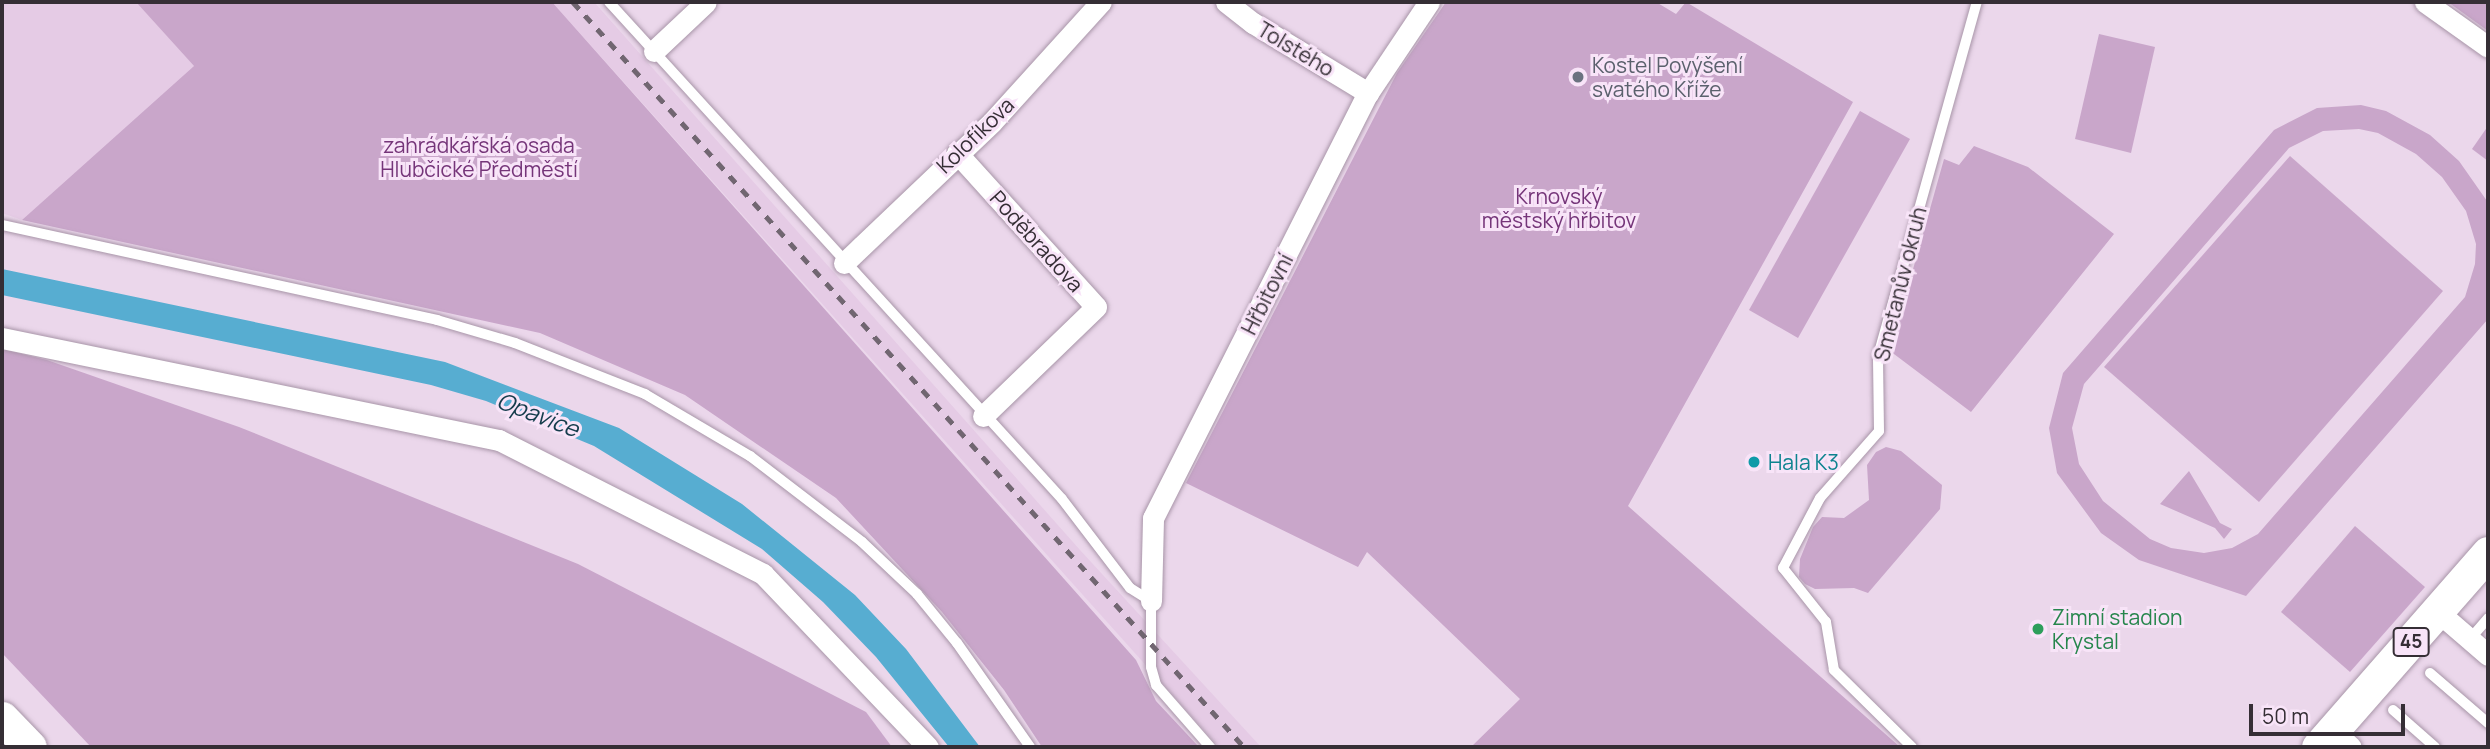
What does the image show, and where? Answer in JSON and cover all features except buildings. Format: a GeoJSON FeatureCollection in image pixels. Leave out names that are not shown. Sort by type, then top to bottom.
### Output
{"type":"FeatureCollection","features":[{"type":"Feature","properties":{"kind":"main road","name":"45"},"geometry":{"type":"LineString","coordinates":[[2334,742],[2438,611],[2488,553]]}},
{"type":"Feature","properties":{"kind":"main road"},"geometry":{"type":"LineString","coordinates":[[2,718],[30,747]]}},
{"type":"Feature","properties":{"kind":"street"},"geometry":{"type":"LineString","coordinates":[[654,51],[706,2]]}},
{"type":"Feature","properties":{"kind":"street","name":"Kolofíkova"},"geometry":{"type":"LineString","coordinates":[[844,263],[992,122],[1101,2]]}},
{"type":"Feature","properties":{"kind":"street","name":"Tolstého"},"geometry":{"type":"LineString","coordinates":[[1226,2],[1253,23],[1368,93]]}},
{"type":"Feature","properties":{"kind":"street","name":"Hřbitovní"},"geometry":{"type":"LineString","coordinates":[[1152,601],[1153,517],[1368,93],[1429,2]]}},
{"type":"Feature","properties":{"kind":"street"},"geometry":{"type":"LineString","coordinates":[[2425,2],[2488,47]]}},
{"type":"Feature","properties":{"kind":"street","name":"Poděbradova"},"geometry":{"type":"LineString","coordinates":[[957,153],[1096,307],[983,416]]}},
{"type":"Feature","properties":{"kind":"street"},"geometry":{"type":"LineString","coordinates":[[2,338],[499,440],[763,574],[928,747]]}},
{"type":"Feature","properties":{"kind":"street"},"geometry":{"type":"LineString","coordinates":[[2438,611],[2488,655]]}},
{"type":"Feature","properties":{"kind":"lane"},"geometry":{"type":"LineString","coordinates":[[609,2],[983,416],[1062,499],[1130,588],[1152,601],[1151,667],[1156,685],[1210,747]]}},
{"type":"Feature","properties":{"kind":"lane","name":"Smetanův okruh"},"geometry":{"type":"LineString","coordinates":[[1912,747],[1835,670],[1826,622],[1783,568],[1821,498],[1879,431],[1878,356],[1976,2]]}},
{"type":"Feature","properties":{"kind":"lane"},"geometry":{"type":"LineString","coordinates":[[2,225],[437,320],[515,343],[645,394],[750,456],[862,542],[917,594],[957,643],[1030,747]]}},
{"type":"Feature","properties":{"kind":"lane"},"geometry":{"type":"LineString","coordinates":[[2470,639],[2488,618]]}},
{"type":"Feature","properties":{"kind":"lane"},"geometry":{"type":"LineString","coordinates":[[2430,673],[2488,723]]}},
{"type":"Feature","properties":{"kind":"lane"},"geometry":{"type":"LineString","coordinates":[[2393,710],[2435,747]]}},
{"type":"Feature","properties":{"kind":"shaded area"},"geometry":{"type":"Polygon","coordinates":[[[2,2],[136,2],[194,66],[22,220],[2,213],[2,2]]]}},
{"type":"Feature","properties":{"kind":"shaded area"},"geometry":{"type":"Polygon","coordinates":[[[552,2],[594,2],[1080,550],[1261,747],[1219,747],[552,2]]]}},
{"type":"Feature","properties":{"kind":"green space","name":"zahrádkářská osada Hlubčické Předměstí"},"geometry":{"type":"Polygon","coordinates":[[[136,2],[552,2],[1136,660],[1156,701],[1199,747],[1042,747],[1004,690],[942,612],[836,498],[685,395],[540,333],[22,220],[194,66],[136,2]]]}},
{"type":"Feature","properties":{"kind":"green space","name":"Krnovský městský hřbitov"},"geometry":{"type":"Polygon","coordinates":[[[1446,2],[1656,2],[1676,14],[1686,2],[1853,102],[1628,506],[1900,747],[1471,747],[1520,699],[1367,552],[1358,567],[1186,483],[1397,73],[1446,2]]]}},
{"type":"Feature","properties":{"kind":"green space"},"geometry":{"type":"Polygon","coordinates":[[[2448,2],[2488,2],[2488,31],[2448,2]]]}},
{"type":"Feature","properties":{"kind":"green space"},"geometry":{"type":"Polygon","coordinates":[[[2099,34],[2155,47],[2131,153],[2075,139],[2099,34]]]}},
{"type":"Feature","properties":{"kind":"green space"},"geometry":{"type":"Polygon","coordinates":[[[2361,105],[2386,111],[2430,135],[2459,161],[2487,201],[2488,319],[2246,596],[2139,560],[2101,533],[2057,473],[2049,428],[2063,373],[2274,130],[2317,108],[2361,105]],[[2359,129],[2323,131],[2289,148],[2084,384],[2072,428],[2079,464],[2103,501],[2150,539],[2171,548],[2204,553],[2232,548],[2258,534],[2465,297],[2475,264],[2476,244],[2466,211],[2442,177],[2416,154],[2378,133],[2359,129]]]}},
{"type":"Feature","properties":{"kind":"green space"},"geometry":{"type":"Polygon","coordinates":[[[1860,111],[1910,139],[1798,338],[1749,310],[1860,111]]]}},
{"type":"Feature","properties":{"kind":"green space"},"geometry":{"type":"Polygon","coordinates":[[[2488,126],[2488,161],[2472,149],[2488,126]]]}},
{"type":"Feature","properties":{"kind":"green space"},"geometry":{"type":"Polygon","coordinates":[[[1974,146],[2028,167],[2114,234],[1971,412],[1890,351],[1944,159],[1959,165],[1974,146]]]}},
{"type":"Feature","properties":{"kind":"green space"},"geometry":{"type":"Polygon","coordinates":[[[2290,156],[2443,291],[2259,502],[2104,367],[2290,156]]]}},
{"type":"Feature","properties":{"kind":"green space"},"geometry":{"type":"Polygon","coordinates":[[[2,349],[47,360],[239,427],[578,564],[866,712],[892,747],[91,747],[2,653],[2,349]]]}},
{"type":"Feature","properties":{"kind":"green space"},"geometry":{"type":"Polygon","coordinates":[[[1886,447],[1901,451],[1942,485],[1940,509],[1868,593],[1854,588],[1815,589],[1805,584],[1799,577],[1800,559],[1813,527],[1822,517],[1844,518],[1869,500],[1867,465],[1876,452],[1886,447]]]}},
{"type":"Feature","properties":{"kind":"green space"},"geometry":{"type":"Polygon","coordinates":[[[2189,471],[2220,523],[2232,529],[2224,539],[2215,528],[2160,504],[2189,471]]]}},
{"type":"Feature","properties":{"kind":"green space"},"geometry":{"type":"Polygon","coordinates":[[[2355,526],[2425,587],[2350,672],[2281,612],[2355,526]]]}},
{"type":"Feature","properties":{"kind":"water","name":"Opavice"},"geometry":{"type":"Polygon","coordinates":[[[2,269],[445,362],[619,428],[742,504],[855,595],[906,649],[980,747],[949,747],[876,657],[823,602],[762,549],[594,446],[486,401],[431,385],[2,295],[2,269]]]}},
{"type":"Feature","properties":{"kind":"railway"},"geometry":{"type":"LineString","coordinates":[[573,2],[1244,747]]}},
{"type":"Feature","properties":{"kind":"place","name":"Kostel Povýšení svatého Kříže"},"geometry":{"type":"Point","coordinates":[1578,77]}},
{"type":"Feature","properties":{"kind":"place","name":"Hala K3"},"geometry":{"type":"Point","coordinates":[1754,462]}},
{"type":"Feature","properties":{"kind":"place","name":"Zimní stadion Krystal"},"geometry":{"type":"Point","coordinates":[2038,629]}}]}
